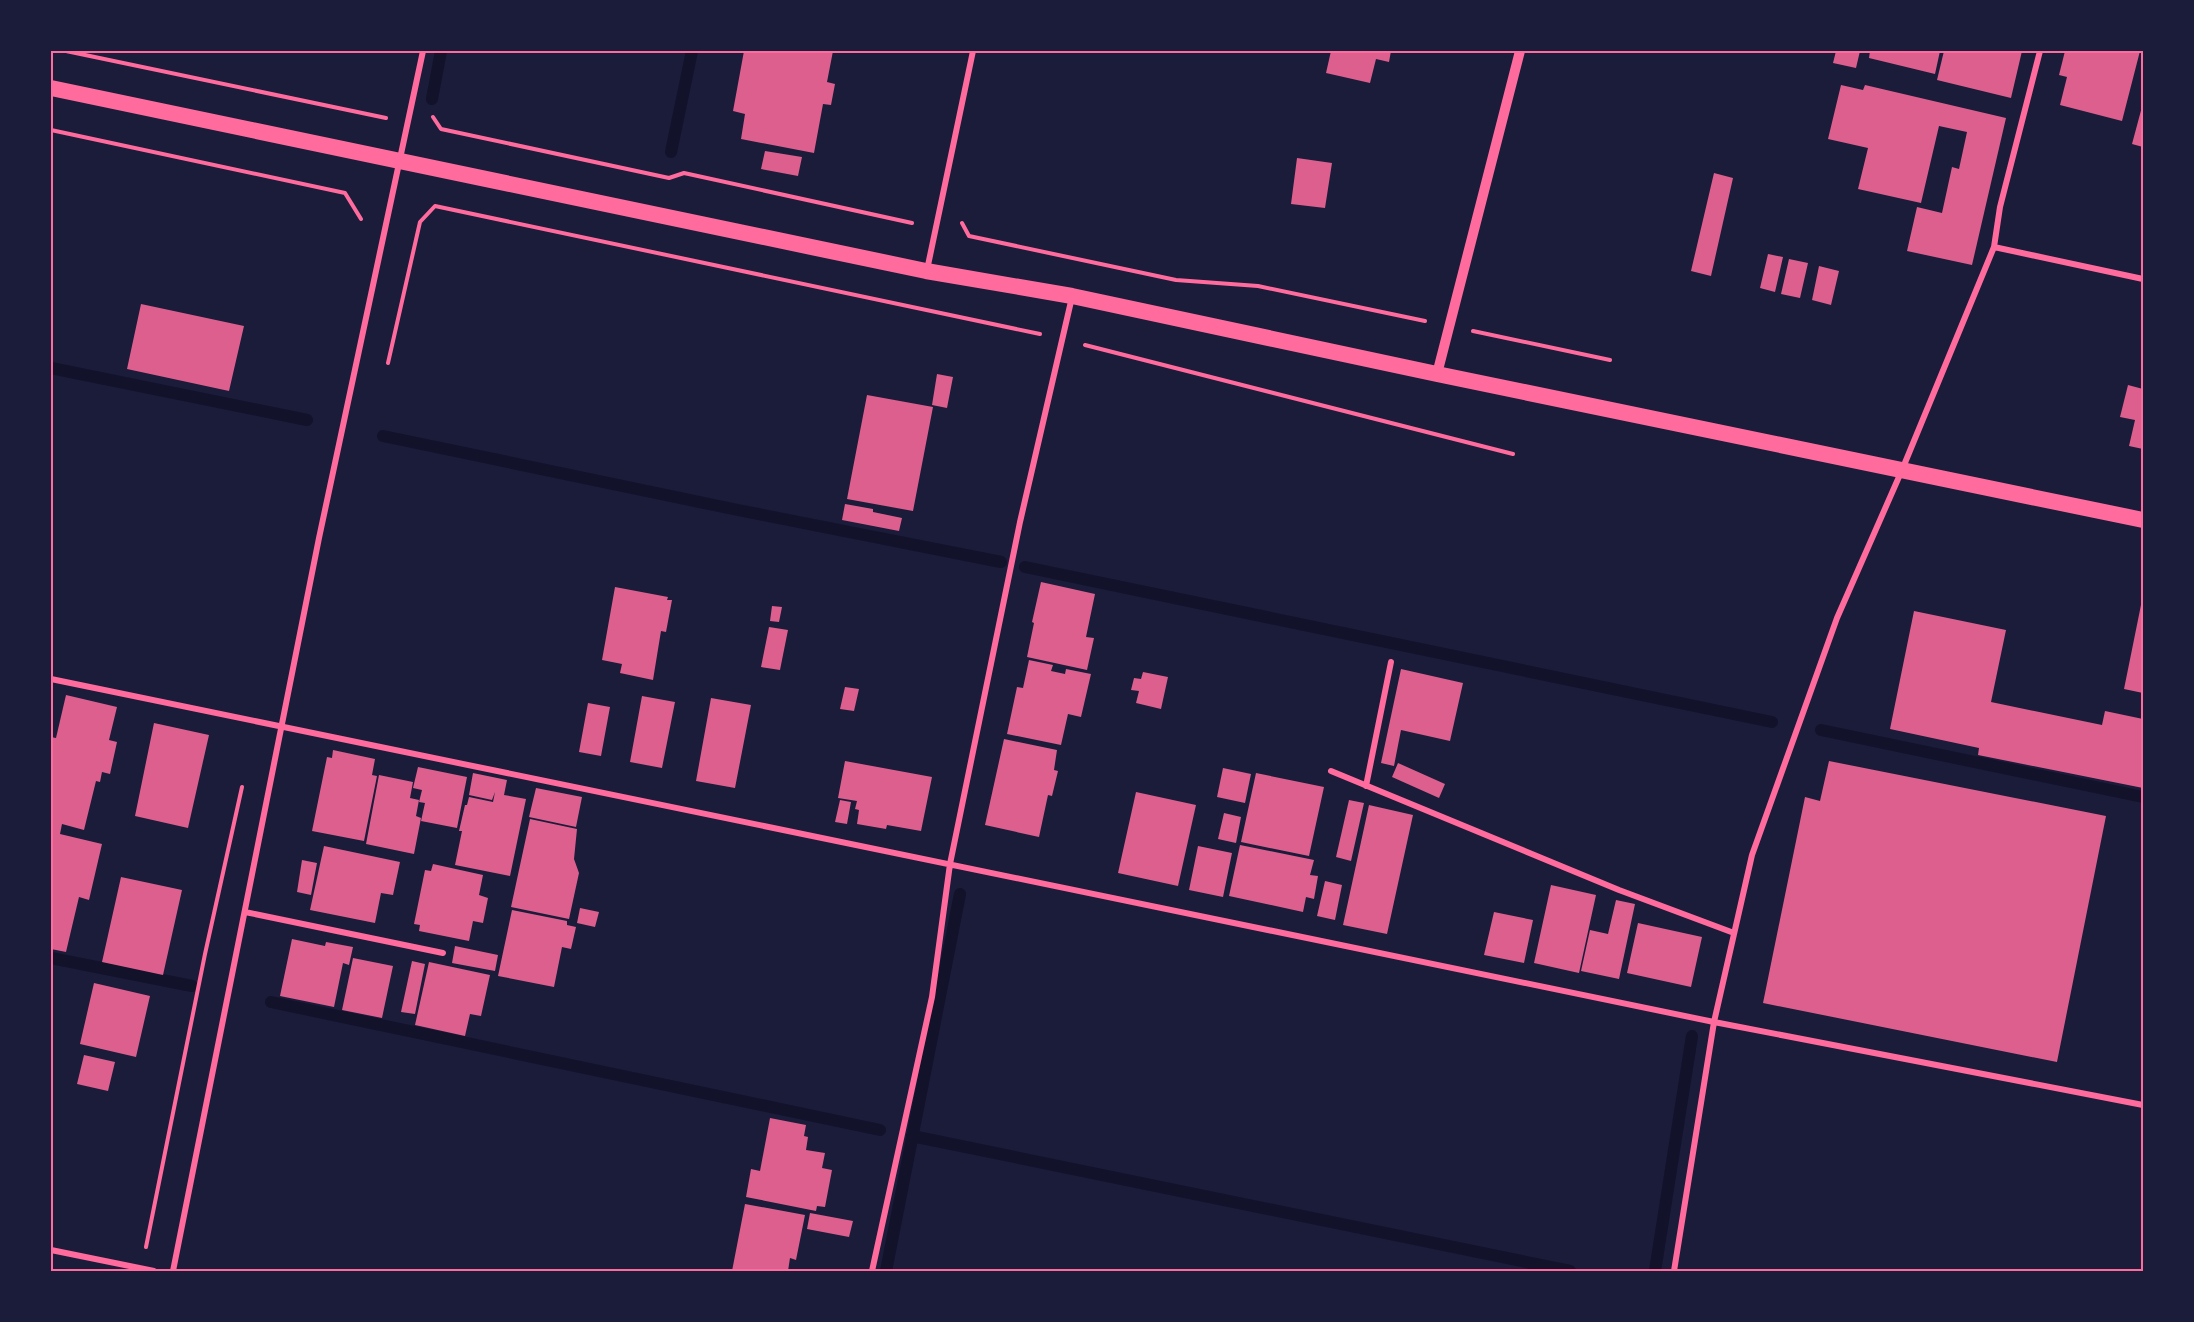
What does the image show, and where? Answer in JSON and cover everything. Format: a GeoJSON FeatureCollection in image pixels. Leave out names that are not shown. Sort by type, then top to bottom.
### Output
{"type":"FeatureCollection","features":[{"type":"Feature","properties":{"kind":"highway"},"geometry":{"type":"LineString","coordinates":[[51,88],[927,271],[1072,296],[2143,520]]}},
{"type":"Feature","properties":{"kind":"street"},"geometry":{"type":"LineString","coordinates":[[173,1271],[319,538],[423,51]]}},
{"type":"Feature","properties":{"kind":"street"},"geometry":{"type":"LineString","coordinates":[[927,271],[973,51]]}},
{"type":"Feature","properties":{"kind":"street"},"geometry":{"type":"LineString","coordinates":[[1437,374],[1520,51]]}},
{"type":"Feature","properties":{"kind":"street"},"geometry":{"type":"LineString","coordinates":[[1674,1271],[1714,1022],[1752,855],[1836,618],[1902,470],[1994,247],[2000,207],[2040,51]]}},
{"type":"Feature","properties":{"kind":"street"},"geometry":{"type":"LineString","coordinates":[[1994,247],[2143,279]]}},
{"type":"Feature","properties":{"kind":"street"},"geometry":{"type":"LineString","coordinates":[[872,1271],[932,997],[950,864],[1020,522],[1072,296]]}},
{"type":"Feature","properties":{"kind":"street"},"geometry":{"type":"LineString","coordinates":[[1366,786],[1391,662]]}},
{"type":"Feature","properties":{"kind":"street"},"geometry":{"type":"LineString","coordinates":[[51,679],[1714,1022],[2143,1105]]}},
{"type":"Feature","properties":{"kind":"street"},"geometry":{"type":"LineString","coordinates":[[1331,771],[1619,890],[1734,933]]}},
{"type":"Feature","properties":{"kind":"street"},"geometry":{"type":"LineString","coordinates":[[245,912],[443,953]]}},
{"type":"Feature","properties":{"kind":"street"},"geometry":{"type":"LineString","coordinates":[[51,1250],[154,1271]]}},
{"type":"Feature","properties":{"kind":"path"},"geometry":{"type":"LineString","coordinates":[[66,51],[386,118],[402,106],[411,107],[429,111],[441,129],[669,178],[684,173],[936,229]]}},
{"type":"Feature","properties":{"kind":"path"},"geometry":{"type":"LineString","coordinates":[[51,130],[345,193]]}},
{"type":"Feature","properties":{"kind":"path"},"geometry":{"type":"LineString","coordinates":[[388,363],[420,222],[435,206],[1062,339],[1513,454]]}},
{"type":"Feature","properties":{"kind":"path"},"geometry":{"type":"LineString","coordinates":[[962,223],[969,236],[1176,280],[1258,286],[1434,323]]}},
{"type":"Feature","properties":{"kind":"path"},"geometry":{"type":"LineString","coordinates":[[1469,330],[1610,360]]}},
{"type":"Feature","properties":{"kind":"building"},"geometry":{"type":"Polygon","coordinates":[[[744,51],[833,51],[827,82],[835,84],[831,105],[823,104],[814,153],[741,139],[745,114],[733,111],[744,51]]]}},
{"type":"Feature","properties":{"kind":"building"},"geometry":{"type":"Polygon","coordinates":[[[1331,51],[1391,51],[1389,62],[1376,59],[1370,83],[1326,73],[1331,51]]]}},
{"type":"Feature","properties":{"kind":"building"},"geometry":{"type":"Polygon","coordinates":[[[1836,51],[1860,51],[1856,68],[1833,63],[1836,51]]]}},
{"type":"Feature","properties":{"kind":"building"},"geometry":{"type":"Polygon","coordinates":[[[1870,51],[1940,51],[1935,74],[1869,58],[1870,51]]]}},
{"type":"Feature","properties":{"kind":"building"},"geometry":{"type":"Polygon","coordinates":[[[1944,51],[2022,51],[2011,98],[1937,80],[1944,51]]]}},
{"type":"Feature","properties":{"kind":"building"},"geometry":{"type":"Polygon","coordinates":[[[2065,51],[2140,51],[2122,121],[2060,105],[2067,77],[2059,75],[2065,51]]]}},
{"type":"Feature","properties":{"kind":"building"},"geometry":{"type":"Polygon","coordinates":[[[1841,85],[1863,90],[1865,85],[2006,118],[1972,265],[1907,251],[1917,207],[1942,213],[1952,167],[1959,169],[1967,132],[1939,126],[1921,203],[1858,189],[1868,148],[1828,139],[1841,85]]]}},
{"type":"Feature","properties":{"kind":"building"},"geometry":{"type":"Polygon","coordinates":[[[2143,103],[2143,147],[2132,144],[2143,103]]]}},
{"type":"Feature","properties":{"kind":"building"},"geometry":{"type":"Polygon","coordinates":[[[765,151],[802,157],[798,176],[761,169],[765,151]]]}},
{"type":"Feature","properties":{"kind":"building"},"geometry":{"type":"Polygon","coordinates":[[[1297,158],[1332,163],[1325,208],[1291,204],[1297,158]]]}},
{"type":"Feature","properties":{"kind":"building"},"geometry":{"type":"Polygon","coordinates":[[[1714,173],[1733,178],[1711,276],[1691,271],[1714,173]]]}},
{"type":"Feature","properties":{"kind":"building"},"geometry":{"type":"Polygon","coordinates":[[[1768,254],[1783,257],[1775,292],[1760,288],[1768,254]]]}},
{"type":"Feature","properties":{"kind":"building"},"geometry":{"type":"Polygon","coordinates":[[[1789,259],[1808,263],[1800,298],[1781,294],[1789,259]]]}},
{"type":"Feature","properties":{"kind":"building"},"geometry":{"type":"Polygon","coordinates":[[[1819,266],[1839,271],[1831,305],[1812,300],[1819,266]]]}},
{"type":"Feature","properties":{"kind":"building"},"geometry":{"type":"Polygon","coordinates":[[[141,304],[244,326],[229,391],[127,369],[141,304]]]}},
{"type":"Feature","properties":{"kind":"building"},"geometry":{"type":"Polygon","coordinates":[[[937,374],[953,377],[947,408],[932,405],[937,374]]]}},
{"type":"Feature","properties":{"kind":"building"},"geometry":{"type":"Polygon","coordinates":[[[2128,385],[2143,389],[2143,449],[2129,446],[2135,420],[2120,417],[2128,385]]]}},
{"type":"Feature","properties":{"kind":"building"},"geometry":{"type":"Polygon","coordinates":[[[867,395],[933,407],[913,511],[847,499],[867,395]]]}},
{"type":"Feature","properties":{"kind":"building"},"geometry":{"type":"Polygon","coordinates":[[[845,504],[873,509],[873,512],[902,518],[899,531],[842,520],[845,504]]]}},
{"type":"Feature","properties":{"kind":"building"},"geometry":{"type":"Polygon","coordinates":[[[1041,582],[1095,594],[1086,637],[1094,638],[1087,670],[1027,657],[1041,582]]]}},
{"type":"Feature","properties":{"kind":"building"},"geometry":{"type":"Polygon","coordinates":[[[615,587],[668,597],[667,600],[672,600],[666,632],[661,631],[653,680],[620,673],[622,664],[602,660],[615,587]]]}},
{"type":"Feature","properties":{"kind":"building"},"geometry":{"type":"Polygon","coordinates":[[[2143,600],[2143,693],[2124,689],[2143,600]]]}},
{"type":"Feature","properties":{"kind":"building"},"geometry":{"type":"Polygon","coordinates":[[[772,606],[782,607],[779,622],[770,621],[772,606]]]}},
{"type":"Feature","properties":{"kind":"building"},"geometry":{"type":"Polygon","coordinates":[[[1914,611],[2006,630],[1991,702],[2102,725],[2105,711],[2143,719],[2143,788],[1978,755],[1979,748],[1890,729],[1914,611]]]}},
{"type":"Feature","properties":{"kind":"building"},"geometry":{"type":"Polygon","coordinates":[[[769,627],[788,630],[780,670],[761,667],[769,627]]]}},
{"type":"Feature","properties":{"kind":"building"},"geometry":{"type":"Polygon","coordinates":[[[1029,660],[1053,665],[1051,671],[1065,674],[1066,669],[1091,674],[1081,717],[1068,714],[1061,745],[1007,734],[1017,687],[1023,688],[1029,660]]]}},
{"type":"Feature","properties":{"kind":"building"},"geometry":{"type":"Polygon","coordinates":[[[1401,669],[1463,683],[1450,741],[1401,730],[1394,766],[1381,763],[1401,669]]]}},
{"type":"Feature","properties":{"kind":"building"},"geometry":{"type":"Polygon","coordinates":[[[1143,672],[1168,677],[1161,709],[1136,703],[1139,691],[1131,690],[1134,678],[1141,679],[1143,672]]]}},
{"type":"Feature","properties":{"kind":"building"},"geometry":{"type":"Polygon","coordinates":[[[845,687],[859,689],[854,711],[840,709],[845,687]]]}},
{"type":"Feature","properties":{"kind":"building"},"geometry":{"type":"Polygon","coordinates":[[[66,695],[117,707],[109,740],[117,742],[110,774],[102,772],[100,782],[96,781],[84,830],[62,824],[60,834],[102,844],[89,900],[79,897],[66,952],[51,949],[51,737],[56,738],[66,695]]]}},
{"type":"Feature","properties":{"kind":"building"},"geometry":{"type":"Polygon","coordinates":[[[642,696],[675,702],[662,768],[630,762],[642,696]]]}},
{"type":"Feature","properties":{"kind":"building"},"geometry":{"type":"Polygon","coordinates":[[[711,698],[751,705],[735,788],[696,781],[711,698]]]}},
{"type":"Feature","properties":{"kind":"building"},"geometry":{"type":"Polygon","coordinates":[[[588,703],[610,707],[601,756],[579,752],[588,703]]]}},
{"type":"Feature","properties":{"kind":"building"},"geometry":{"type":"Polygon","coordinates":[[[154,723],[209,735],[188,828],[135,816],[154,723]]]}},
{"type":"Feature","properties":{"kind":"building"},"geometry":{"type":"Polygon","coordinates":[[[1004,739],[1057,750],[1054,770],[1058,771],[1052,796],[1048,795],[1039,837],[985,825],[1004,739]]]}},
{"type":"Feature","properties":{"kind":"building"},"geometry":{"type":"Polygon","coordinates":[[[333,750],[375,759],[372,775],[377,776],[364,841],[312,831],[327,757],[332,758],[333,750]]]}},
{"type":"Feature","properties":{"kind":"building"},"geometry":{"type":"Polygon","coordinates":[[[845,761],[932,777],[921,831],[887,825],[886,829],[857,824],[859,810],[855,809],[857,801],[838,798],[845,761]]]}},
{"type":"Feature","properties":{"kind":"building"},"geometry":{"type":"Polygon","coordinates":[[[1829,761],[2106,816],[2057,1062],[1763,1003],[1805,797],[1820,801],[1829,761]]]}},
{"type":"Feature","properties":{"kind":"building"},"geometry":{"type":"Polygon","coordinates":[[[1398,763],[1445,784],[1439,798],[1392,777],[1398,763]]]}},
{"type":"Feature","properties":{"kind":"building"},"geometry":{"type":"Polygon","coordinates":[[[418,767],[467,777],[457,828],[421,821],[425,803],[419,802],[422,790],[413,788],[418,767]]]}},
{"type":"Feature","properties":{"kind":"building"},"geometry":{"type":"Polygon","coordinates":[[[1223,768],[1251,774],[1245,803],[1217,797],[1223,768]]]}},
{"type":"Feature","properties":{"kind":"building"},"geometry":{"type":"Polygon","coordinates":[[[473,773],[507,780],[504,795],[526,799],[510,876],[455,865],[462,831],[459,831],[469,797],[493,802],[495,792],[492,800],[469,795],[473,773]]]}},
{"type":"Feature","properties":{"kind":"building"},"geometry":{"type":"Polygon","coordinates":[[[1256,773],[1324,787],[1309,856],[1241,842],[1256,773]]]}},
{"type":"Feature","properties":{"kind":"building"},"geometry":{"type":"Polygon","coordinates":[[[379,775],[413,782],[410,798],[419,800],[416,816],[421,818],[414,854],[366,844],[379,775]]]}},
{"type":"Feature","properties":{"kind":"building"},"geometry":{"type":"Polygon","coordinates":[[[536,788],[582,797],[576,827],[529,817],[536,788]]]}},
{"type":"Feature","properties":{"kind":"building"},"geometry":{"type":"Polygon","coordinates":[[[1136,792],[1196,805],[1178,886],[1118,873],[1136,792]]]}},
{"type":"Feature","properties":{"kind":"building"},"geometry":{"type":"Polygon","coordinates":[[[840,800],[851,802],[847,824],[835,822],[840,800]]]}},
{"type":"Feature","properties":{"kind":"building"},"geometry":{"type":"Polygon","coordinates":[[[1349,800],[1364,803],[1351,861],[1336,857],[1349,800]]]}},
{"type":"Feature","properties":{"kind":"building"},"geometry":{"type":"Polygon","coordinates":[[[1369,805],[1413,815],[1387,934],[1343,925],[1369,805]]]}},
{"type":"Feature","properties":{"kind":"building"},"geometry":{"type":"Polygon","coordinates":[[[1224,813],[1241,817],[1236,843],[1218,839],[1224,813]]]}},
{"type":"Feature","properties":{"kind":"building"},"geometry":{"type":"Polygon","coordinates":[[[530,819],[577,829],[574,859],[579,873],[569,919],[511,907],[530,819]]]}},
{"type":"Feature","properties":{"kind":"building"},"geometry":{"type":"Polygon","coordinates":[[[1240,845],[1314,860],[1310,875],[1318,876],[1314,899],[1306,897],[1303,912],[1229,896],[1240,845]]]}},
{"type":"Feature","properties":{"kind":"building"},"geometry":{"type":"Polygon","coordinates":[[[324,846],[400,862],[393,895],[381,893],[375,923],[310,910],[324,846]]]}},
{"type":"Feature","properties":{"kind":"building"},"geometry":{"type":"Polygon","coordinates":[[[1198,846],[1232,853],[1223,897],[1189,890],[1198,846]]]}},
{"type":"Feature","properties":{"kind":"building"},"geometry":{"type":"Polygon","coordinates":[[[302,860],[317,863],[311,895],[297,892],[302,860]]]}},
{"type":"Feature","properties":{"kind":"building"},"geometry":{"type":"Polygon","coordinates":[[[433,864],[483,875],[479,895],[488,898],[483,923],[473,921],[469,941],[419,931],[420,925],[414,924],[425,870],[431,871],[433,864]]]}},
{"type":"Feature","properties":{"kind":"building"},"geometry":{"type":"Polygon","coordinates":[[[121,877],[182,890],[163,975],[102,962],[121,877]]]}},
{"type":"Feature","properties":{"kind":"building"},"geometry":{"type":"Polygon","coordinates":[[[1325,881],[1342,885],[1335,920],[1317,916],[1325,881]]]}},
{"type":"Feature","properties":{"kind":"building"},"geometry":{"type":"Polygon","coordinates":[[[1551,885],[1596,895],[1579,973],[1534,963],[1551,885]]]}},
{"type":"Feature","properties":{"kind":"building"},"geometry":{"type":"Polygon","coordinates":[[[1616,900],[1635,904],[1619,979],[1581,971],[1590,930],[1608,934],[1616,900]]]}},
{"type":"Feature","properties":{"kind":"building"},"geometry":{"type":"Polygon","coordinates":[[[580,908],[599,912],[595,927],[577,923],[580,908]]]}},
{"type":"Feature","properties":{"kind":"building"},"geometry":{"type":"Polygon","coordinates":[[[512,910],[567,921],[567,925],[576,927],[571,949],[562,947],[554,987],[498,976],[512,910]]]}},
{"type":"Feature","properties":{"kind":"building"},"geometry":{"type":"Polygon","coordinates":[[[1494,912],[1533,920],[1524,963],[1484,955],[1494,912]]]}},
{"type":"Feature","properties":{"kind":"building"},"geometry":{"type":"Polygon","coordinates":[[[1638,923],[1702,937],[1691,987],[1627,973],[1638,923]]]}},
{"type":"Feature","properties":{"kind":"building"},"geometry":{"type":"Polygon","coordinates":[[[292,939],[325,946],[326,942],[353,947],[349,965],[343,963],[334,1007],[280,996],[292,939]]]}},
{"type":"Feature","properties":{"kind":"building"},"geometry":{"type":"Polygon","coordinates":[[[455,946],[498,955],[495,971],[452,963],[455,946]]]}},
{"type":"Feature","properties":{"kind":"building"},"geometry":{"type":"Polygon","coordinates":[[[353,958],[393,966],[382,1018],[342,1010],[353,958]]]}},
{"type":"Feature","properties":{"kind":"building"},"geometry":{"type":"Polygon","coordinates":[[[412,961],[425,964],[415,1014],[401,1012],[412,961]]]}},
{"type":"Feature","properties":{"kind":"building"},"geometry":{"type":"Polygon","coordinates":[[[429,962],[490,975],[481,1016],[470,1014],[465,1036],[415,1025],[429,962]]]}},
{"type":"Feature","properties":{"kind":"building"},"geometry":{"type":"Polygon","coordinates":[[[94,983],[150,996],[136,1057],[80,1044],[94,983]]]}},
{"type":"Feature","properties":{"kind":"building"},"geometry":{"type":"Polygon","coordinates":[[[84,1055],[115,1062],[108,1091],[77,1084],[84,1055]]]}},
{"type":"Feature","properties":{"kind":"building"},"geometry":{"type":"Polygon","coordinates":[[[770,1118],[806,1125],[804,1136],[808,1137],[806,1150],[825,1153],[822,1168],[832,1170],[825,1207],[817,1206],[816,1211],[746,1197],[751,1169],[760,1171],[770,1118]]]}},
{"type":"Feature","properties":{"kind":"building"},"geometry":{"type":"Polygon","coordinates":[[[745,1204],[805,1215],[796,1260],[790,1258],[788,1271],[732,1271],[745,1204]]]}},
{"type":"Feature","properties":{"kind":"building"},"geometry":{"type":"Polygon","coordinates":[[[810,1213],[853,1221],[849,1237],[807,1229],[810,1213]]]}},
{"type":"Feature","properties":{"kind":"waterway"},"geometry":{"type":"LineString","coordinates":[[432,99],[441,51]]}},
{"type":"Feature","properties":{"kind":"waterway"},"geometry":{"type":"LineString","coordinates":[[671,152],[692,51]]}},
{"type":"Feature","properties":{"kind":"waterway"},"geometry":{"type":"LineString","coordinates":[[51,368],[307,420]]}},
{"type":"Feature","properties":{"kind":"waterway"},"geometry":{"type":"LineString","coordinates":[[383,436],[1001,562]]}},
{"type":"Feature","properties":{"kind":"waterway"},"geometry":{"type":"LineString","coordinates":[[1025,567],[1772,722]]}},
{"type":"Feature","properties":{"kind":"waterway"},"geometry":{"type":"LineString","coordinates":[[1821,730],[2143,797]]}},
{"type":"Feature","properties":{"kind":"waterway"},"geometry":{"type":"LineString","coordinates":[[886,1271],[960,894]]}},
{"type":"Feature","properties":{"kind":"waterway"},"geometry":{"type":"LineString","coordinates":[[51,958],[192,986]]}},
{"type":"Feature","properties":{"kind":"waterway"},"geometry":{"type":"LineString","coordinates":[[271,1002],[880,1130]]}},
{"type":"Feature","properties":{"kind":"waterway"},"geometry":{"type":"LineString","coordinates":[[1655,1271],[1692,1036]]}},
{"type":"Feature","properties":{"kind":"waterway"},"geometry":{"type":"LineString","coordinates":[[912,1136],[1570,1271]]}}]}
